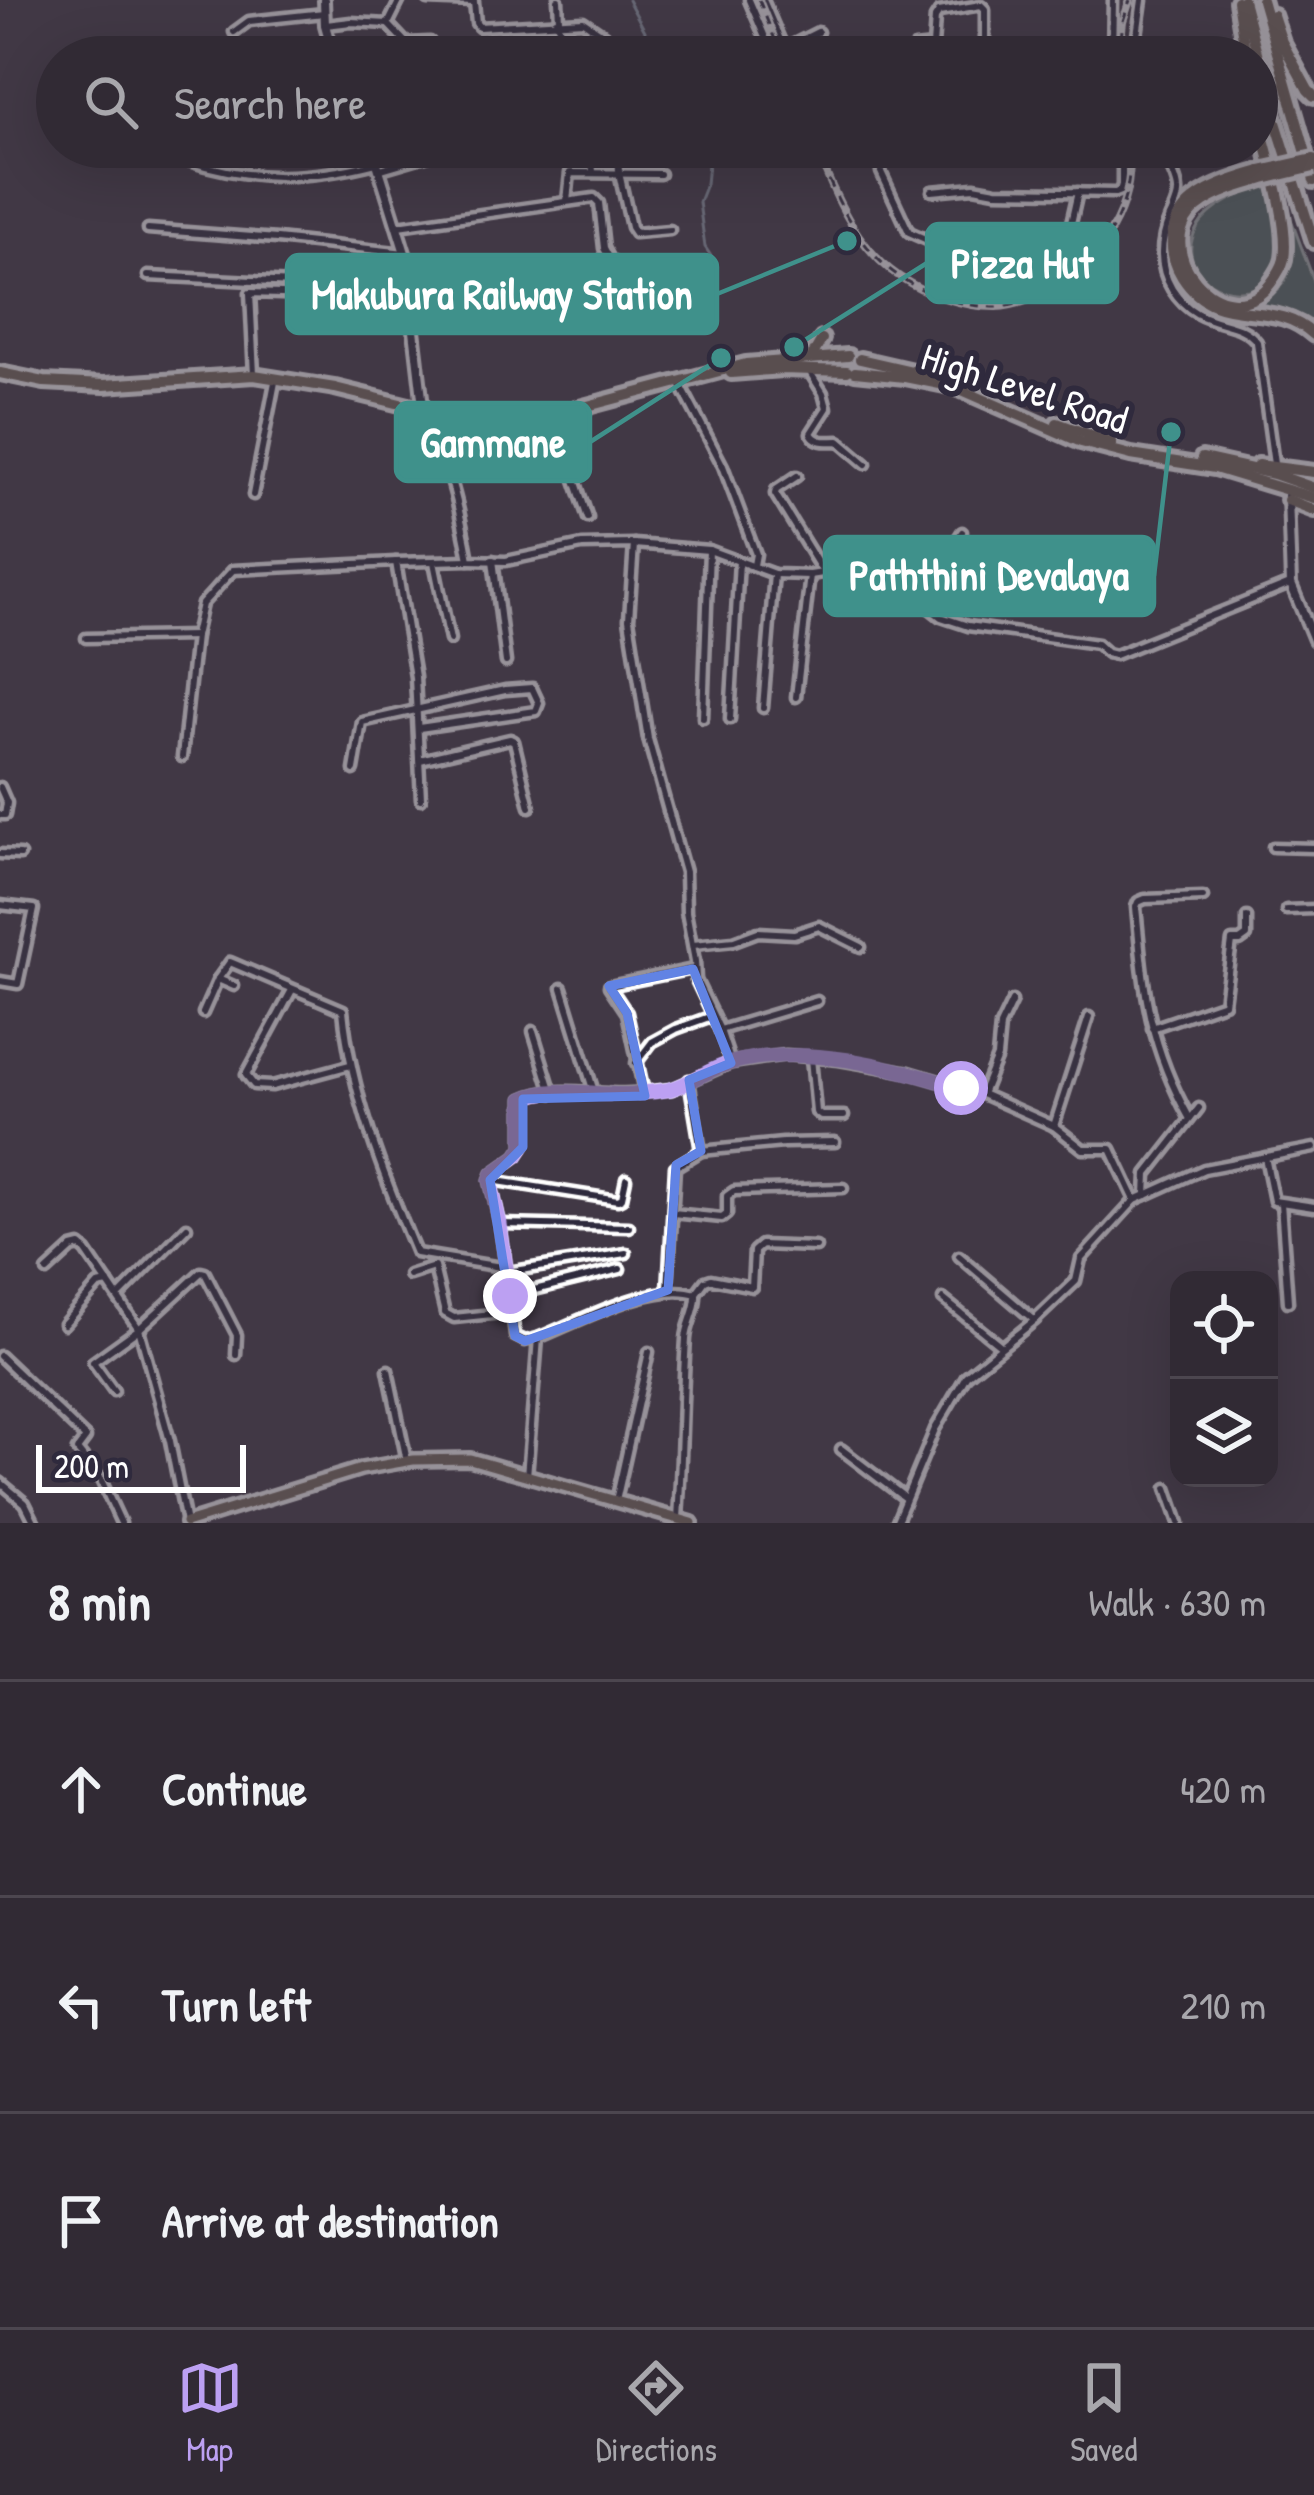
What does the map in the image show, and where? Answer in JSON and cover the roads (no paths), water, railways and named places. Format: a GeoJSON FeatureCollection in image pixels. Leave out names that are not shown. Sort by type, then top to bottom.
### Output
{"type":"FeatureCollection","features":[{"type":"Feature","properties":{"kind":"highway"},"geometry":{"type":"LineString","coordinates":[[1240,0],[1244,36]]}},
{"type":"Feature","properties":{"kind":"highway"},"geometry":{"type":"LineString","coordinates":[[1240,0],[1251,36]]}},
{"type":"Feature","properties":{"kind":"highway"},"geometry":{"type":"LineString","coordinates":[[1265,0],[1282,42],[1314,96]]}},
{"type":"Feature","properties":{"kind":"highway"},"geometry":{"type":"LineString","coordinates":[[1265,0],[1275,36]]}},
{"type":"Feature","properties":{"kind":"highway"},"geometry":{"type":"LineString","coordinates":[[1278,48],[1314,181]]}},
{"type":"Feature","properties":{"kind":"highway"},"geometry":{"type":"LineString","coordinates":[[1278,129],[1314,242]]}},
{"type":"Feature","properties":{"kind":"highway"},"geometry":{"type":"LineString","coordinates":[[1314,163],[1238,178],[1200,196],[1177,218],[1172,237],[1177,269],[1198,297],[1217,308],[1279,314],[1314,335]]}},
{"type":"Feature","properties":{"kind":"highway"},"geometry":{"type":"LineString","coordinates":[[1263,175],[1203,202],[1190,215],[1181,236],[1191,277],[1206,293],[1228,302],[1267,290],[1281,269],[1281,216],[1270,168]]}},
{"type":"Feature","properties":{"kind":"highway"},"geometry":{"type":"LineString","coordinates":[[809,363],[822,339]]}},
{"type":"Feature","properties":{"kind":"highway","name":"High Level Road"},"geometry":{"type":"LineString","coordinates":[[0,376],[104,388],[275,382],[485,423],[562,418],[746,364],[853,364],[961,382],[1082,434],[1132,448],[1274,470],[1292,488]]}},
{"type":"Feature","properties":{"kind":"highway","name":"High Level Road"},"geometry":{"type":"LineString","coordinates":[[853,364],[955,387],[1081,442],[1215,468],[1314,498]]}},
{"type":"Feature","properties":{"kind":"highway","name":"High Level Road"},"geometry":{"type":"LineString","coordinates":[[104,388],[254,376],[334,388],[425,413],[485,419],[533,417],[679,383]]}},
{"type":"Feature","properties":{"kind":"highway"},"geometry":{"type":"LineString","coordinates":[[1274,470],[1314,472]]}},
{"type":"Feature","properties":{"kind":"highway"},"geometry":{"type":"LineString","coordinates":[[1292,488],[1314,485]]}},
{"type":"Feature","properties":{"kind":"highway"},"geometry":{"type":"LineString","coordinates":[[1292,488],[1314,510]]}},
{"type":"Feature","properties":{"kind":"main road"},"geometry":{"type":"LineString","coordinates":[[186,1523],[361,1469],[470,1459],[692,1523]]}},
{"type":"Feature","properties":{"kind":"street"},"geometry":{"type":"LineString","coordinates":[[324,0],[328,36]]}},
{"type":"Feature","properties":{"kind":"street"},"geometry":{"type":"LineString","coordinates":[[388,24],[400,0]]}},
{"type":"Feature","properties":{"kind":"street"},"geometry":{"type":"LineString","coordinates":[[428,0],[476,1],[479,27],[583,21],[605,36]]}},
{"type":"Feature","properties":{"kind":"street"},"geometry":{"type":"LineString","coordinates":[[558,0],[557,21],[563,36]]}},
{"type":"Feature","properties":{"kind":"street"},"geometry":{"type":"LineString","coordinates":[[749,0],[764,36]]}},
{"type":"Feature","properties":{"kind":"street"},"geometry":{"type":"LineString","coordinates":[[763,0],[778,36]]}},
{"type":"Feature","properties":{"kind":"street"},"geometry":{"type":"LineString","coordinates":[[1112,36],[1113,0]]}},
{"type":"Feature","properties":{"kind":"street"},"geometry":{"type":"LineString","coordinates":[[1137,36],[1142,0]]}},
{"type":"Feature","properties":{"kind":"street"},"geometry":{"type":"LineString","coordinates":[[934,36],[940,12],[981,5],[985,36]]}},
{"type":"Feature","properties":{"kind":"street"},"geometry":{"type":"LineString","coordinates":[[234,32],[249,21],[324,13]]}},
{"type":"Feature","properties":{"kind":"street"},"geometry":{"type":"LineString","coordinates":[[325,25],[388,24],[399,36]]}},
{"type":"Feature","properties":{"kind":"street"},"geometry":{"type":"LineString","coordinates":[[810,36],[818,32]]}},
{"type":"Feature","properties":{"kind":"street"},"geometry":{"type":"LineString","coordinates":[[214,168],[240,175],[309,177],[367,168]]}},
{"type":"Feature","properties":{"kind":"street"},"geometry":{"type":"LineString","coordinates":[[381,168],[405,253],[425,413],[453,485],[469,560]]}},
{"type":"Feature","properties":{"kind":"street"},"geometry":{"type":"LineString","coordinates":[[619,168],[635,233],[670,230]]}},
{"type":"Feature","properties":{"kind":"street"},"geometry":{"type":"LineString","coordinates":[[932,191],[982,187],[996,191],[1120,190],[1121,168]]}},
{"type":"Feature","properties":{"kind":"street"},"geometry":{"type":"LineString","coordinates":[[1169,168],[1179,196],[1163,233],[1161,262],[1188,310],[1244,330],[1257,342],[1274,470]]}},
{"type":"Feature","properties":{"kind":"street"},"geometry":{"type":"LineString","coordinates":[[567,201],[570,172],[660,174]]}},
{"type":"Feature","properties":{"kind":"street"},"geometry":{"type":"LineString","coordinates":[[881,172],[909,232],[932,242],[1013,231],[1065,235],[1078,192]]}},
{"type":"Feature","properties":{"kind":"street"},"geometry":{"type":"LineString","coordinates":[[398,226],[594,198],[599,203],[604,248],[613,265]]}},
{"type":"Feature","properties":{"kind":"street"},"geometry":{"type":"LineString","coordinates":[[148,229],[405,253]]}},
{"type":"Feature","properties":{"kind":"street"},"geometry":{"type":"LineString","coordinates":[[148,276],[411,291]]}},
{"type":"Feature","properties":{"kind":"street"},"geometry":{"type":"LineString","coordinates":[[234,291],[312,295],[325,304],[327,324]]}},
{"type":"Feature","properties":{"kind":"street"},"geometry":{"type":"LineString","coordinates":[[250,293],[254,376]]}},
{"type":"Feature","properties":{"kind":"street"},"geometry":{"type":"LineString","coordinates":[[809,363],[827,408],[812,433],[814,438],[839,441],[866,464]]}},
{"type":"Feature","properties":{"kind":"street"},"geometry":{"type":"LineString","coordinates":[[253,495],[275,382]]}},
{"type":"Feature","properties":{"kind":"street"},"geometry":{"type":"LineString","coordinates":[[679,383],[723,466],[756,554],[754,565]]}},
{"type":"Feature","properties":{"kind":"street"},"geometry":{"type":"LineString","coordinates":[[562,418],[572,471],[588,518]]}},
{"type":"Feature","properties":{"kind":"street"},"geometry":{"type":"LineString","coordinates":[[797,476],[775,494],[823,572]]}},
{"type":"Feature","properties":{"kind":"street"},"geometry":{"type":"LineString","coordinates":[[1292,488],[1291,584],[1314,640]]}},
{"type":"Feature","properties":{"kind":"street"},"geometry":{"type":"LineString","coordinates":[[927,606],[962,532]]}},
{"type":"Feature","properties":{"kind":"street"},"geometry":{"type":"LineString","coordinates":[[182,757],[202,604],[233,570],[506,561],[582,545],[634,544],[709,550],[774,574],[810,575],[892,561],[941,617],[968,626],[1097,644],[1115,656],[1291,584]]}},
{"type":"Feature","properties":{"kind":"street"},"geometry":{"type":"LineString","coordinates":[[634,544],[629,619],[649,739],[685,872],[693,969],[721,1030],[730,1063]]}},
{"type":"Feature","properties":{"kind":"street"},"geometry":{"type":"LineString","coordinates":[[704,718],[709,550]]}},
{"type":"Feature","properties":{"kind":"street"},"geometry":{"type":"LineString","coordinates":[[730,719],[739,559]]}},
{"type":"Feature","properties":{"kind":"street"},"geometry":{"type":"LineString","coordinates":[[493,560],[506,662]]}},
{"type":"Feature","properties":{"kind":"street"},"geometry":{"type":"LineString","coordinates":[[434,561],[450,640]]}},
{"type":"Feature","properties":{"kind":"street"},"geometry":{"type":"LineString","coordinates":[[396,562],[418,708],[421,799]]}},
{"type":"Feature","properties":{"kind":"street"},"geometry":{"type":"LineString","coordinates":[[763,708],[774,574]]}},
{"type":"Feature","properties":{"kind":"street"},"geometry":{"type":"LineString","coordinates":[[796,697],[810,575]]}},
{"type":"Feature","properties":{"kind":"street"},"geometry":{"type":"LineString","coordinates":[[86,638],[195,636]]}},
{"type":"Feature","properties":{"kind":"street"},"geometry":{"type":"LineString","coordinates":[[354,770],[362,722],[532,688],[539,703],[536,711],[419,728]]}},
{"type":"Feature","properties":{"kind":"street"},"geometry":{"type":"LineString","coordinates":[[421,760],[510,739],[530,807]]}},
{"type":"Feature","properties":{"kind":"street"},"geometry":{"type":"LineString","coordinates":[[0,788],[7,803],[5,814],[0,815]]}},
{"type":"Feature","properties":{"kind":"street"},"geometry":{"type":"LineString","coordinates":[[1273,848],[1314,848]]}},
{"type":"Feature","properties":{"kind":"street"},"geometry":{"type":"LineString","coordinates":[[0,854],[20,855]]}},
{"type":"Feature","properties":{"kind":"street"},"geometry":{"type":"LineString","coordinates":[[1190,1119],[1161,1061],[1152,1028],[1138,902],[1203,897]]}},
{"type":"Feature","properties":{"kind":"street"},"geometry":{"type":"LineString","coordinates":[[0,905],[34,909],[18,984],[0,981]]}},
{"type":"Feature","properties":{"kind":"street"},"geometry":{"type":"LineString","coordinates":[[1286,910],[1314,909]]}},
{"type":"Feature","properties":{"kind":"street"},"geometry":{"type":"LineString","coordinates":[[1152,1028],[1224,1003],[1232,941],[1246,936],[1247,917]]}},
{"type":"Feature","properties":{"kind":"street"},"geometry":{"type":"LineString","coordinates":[[693,945],[758,932],[794,934],[819,926],[861,947]]}},
{"type":"Feature","properties":{"kind":"street"},"geometry":{"type":"LineString","coordinates":[[202,1013],[226,966],[235,963],[343,1010],[350,1065],[416,1253],[507,1270],[626,1253]]}},
{"type":"Feature","properties":{"kind":"street"},"geometry":{"type":"LineString","coordinates":[[644,1092],[627,1012],[609,986],[693,969]]}},
{"type":"Feature","properties":{"kind":"street"},"geometry":{"type":"LineString","coordinates":[[218,979],[235,986]]}},
{"type":"Feature","properties":{"kind":"street"},"geometry":{"type":"LineString","coordinates":[[562,988],[594,1092]]}},
{"type":"Feature","properties":{"kind":"street"},"geometry":{"type":"LineString","coordinates":[[292,990],[246,1075],[254,1085],[272,1086],[350,1065]]}},
{"type":"Feature","properties":{"kind":"street"},"geometry":{"type":"LineString","coordinates":[[721,1030],[817,1001]]}},
{"type":"Feature","properties":{"kind":"street"},"geometry":{"type":"LineString","coordinates":[[982,1094],[997,1057],[1000,1026],[1012,1001]]}},
{"type":"Feature","properties":{"kind":"street"},"geometry":{"type":"LineString","coordinates":[[637,1063],[652,1042],[712,1016]]}},
{"type":"Feature","properties":{"kind":"street"},"geometry":{"type":"LineString","coordinates":[[1054,1126],[1089,1017]]}},
{"type":"Feature","properties":{"kind":"street"},"geometry":{"type":"LineString","coordinates":[[533,1031],[552,1093]]}},
{"type":"Feature","properties":{"kind":"street"},"geometry":{"type":"LineString","coordinates":[[696,1294],[668,1291],[621,1304],[538,1338],[525,1341],[515,1336],[490,1180],[523,1147],[523,1099],[532,1094],[628,1095],[672,1089],[730,1063],[786,1055],[909,1072],[982,1094],[1054,1126],[1083,1148],[1111,1149],[1135,1200]]}},
{"type":"Feature","properties":{"kind":"street"},"geometry":{"type":"LineString","coordinates":[[811,1058],[816,1112],[844,1116]]}},
{"type":"Feature","properties":{"kind":"street"},"geometry":{"type":"LineString","coordinates":[[689,1080],[701,1151]]}},
{"type":"Feature","properties":{"kind":"street"},"geometry":{"type":"LineString","coordinates":[[1146,1195],[1147,1174],[1198,1108]]}},
{"type":"Feature","properties":{"kind":"street"},"geometry":{"type":"LineString","coordinates":[[668,1291],[675,1167],[701,1151],[835,1142]]}},
{"type":"Feature","properties":{"kind":"street"},"geometry":{"type":"LineString","coordinates":[[896,1523],[935,1430],[966,1376],[1076,1281],[1081,1259],[1135,1200],[1204,1169],[1314,1148]]}},
{"type":"Feature","properties":{"kind":"street"},"geometry":{"type":"LineString","coordinates":[[1265,1157],[1274,1201],[1314,1207]]}},
{"type":"Feature","properties":{"kind":"street"},"geometry":{"type":"LineString","coordinates":[[490,1180],[618,1200],[626,1179]]}},
{"type":"Feature","properties":{"kind":"street"},"geometry":{"type":"LineString","coordinates":[[674,1213],[722,1218],[727,1214],[727,1196],[734,1191],[843,1188]]}},
{"type":"Feature","properties":{"kind":"street"},"geometry":{"type":"LineString","coordinates":[[1281,1203],[1288,1302]]}},
{"type":"Feature","properties":{"kind":"street"},"geometry":{"type":"LineString","coordinates":[[500,1224],[629,1227]]}},
{"type":"Feature","properties":{"kind":"street"},"geometry":{"type":"LineString","coordinates":[[118,1297],[187,1227]]}},
{"type":"Feature","properties":{"kind":"street"},"geometry":{"type":"LineString","coordinates":[[674,1520],[684,1438],[686,1333],[696,1294],[711,1280],[752,1287],[754,1251],[761,1245],[816,1247]]}},
{"type":"Feature","properties":{"kind":"street"},"geometry":{"type":"LineString","coordinates":[[47,1271],[80,1246],[139,1329],[170,1441],[186,1523]]}},
{"type":"Feature","properties":{"kind":"street"},"geometry":{"type":"LineString","coordinates":[[959,1256],[1034,1321]]}},
{"type":"Feature","properties":{"kind":"street"},"geometry":{"type":"LineString","coordinates":[[409,1275],[434,1267],[445,1313],[454,1318],[511,1312]]}},
{"type":"Feature","properties":{"kind":"street"},"geometry":{"type":"LineString","coordinates":[[510,1296],[620,1268]]}},
{"type":"Feature","properties":{"kind":"street"},"geometry":{"type":"LineString","coordinates":[[114,1391],[93,1362],[139,1329],[201,1272],[206,1273],[237,1335],[236,1355]]}},
{"type":"Feature","properties":{"kind":"street"},"geometry":{"type":"LineString","coordinates":[[64,1324],[98,1285],[108,1283]]}},
{"type":"Feature","properties":{"kind":"street"},"geometry":{"type":"LineString","coordinates":[[943,1299],[1002,1346]]}},
{"type":"Feature","properties":{"kind":"street"},"geometry":{"type":"LineString","coordinates":[[527,1476],[538,1338]]}},
{"type":"Feature","properties":{"kind":"street"},"geometry":{"type":"LineString","coordinates":[[616,1502],[649,1352]]}},
{"type":"Feature","properties":{"kind":"street"},"geometry":{"type":"LineString","coordinates":[[0,1356],[86,1438],[76,1450],[101,1480],[122,1523]]}},
{"type":"Feature","properties":{"kind":"street"},"geometry":{"type":"LineString","coordinates":[[391,1372],[409,1461]]}},
{"type":"Feature","properties":{"kind":"street"},"geometry":{"type":"LineString","coordinates":[[841,1449],[906,1498]]}},
{"type":"Feature","properties":{"kind":"street"},"geometry":{"type":"LineString","coordinates":[[0,1482],[25,1503],[35,1523]]}},
{"type":"Feature","properties":{"kind":"street"},"geometry":{"type":"LineString","coordinates":[[1167,1488],[1179,1523]]}},
{"type":"Feature","properties":{"kind":"street"},"geometry":{"type":"LineString","coordinates":[[638,1523],[639,1509]]}},
{"type":"Feature","properties":{"kind":"waterway"},"geometry":{"type":"LineString","coordinates":[[628,0],[645,36]]}},
{"type":"Feature","properties":{"kind":"waterway"},"geometry":{"type":"LineString","coordinates":[[708,168],[699,202],[705,247],[715,262]]}},
{"type":"Feature","properties":{"kind":"railway"},"geometry":{"type":"LineString","coordinates":[[759,0],[774,36]]}},
{"type":"Feature","properties":{"kind":"railway"},"geometry":{"type":"LineString","coordinates":[[1121,36],[1130,0]]}},
{"type":"Feature","properties":{"kind":"railway"},"geometry":{"type":"LineString","coordinates":[[824,168],[848,219],[885,265],[934,294],[996,307],[1023,302],[1054,288],[1091,258],[1117,218],[1129,168]]}},
{"type":"Feature","properties":{"kind":"place","name":"Makubura Railway Station"},"geometry":{"type":"Point","coordinates":[847,241]}},
{"type":"Feature","properties":{"kind":"place","name":"Pizza Hut"},"geometry":{"type":"Point","coordinates":[794,347]}},
{"type":"Feature","properties":{"kind":"place","name":"Gammane"},"geometry":{"type":"Point","coordinates":[721,358]}},
{"type":"Feature","properties":{"kind":"place","name":"Paththini Devalaya"},"geometry":{"type":"Point","coordinates":[1171,432]}}]}
